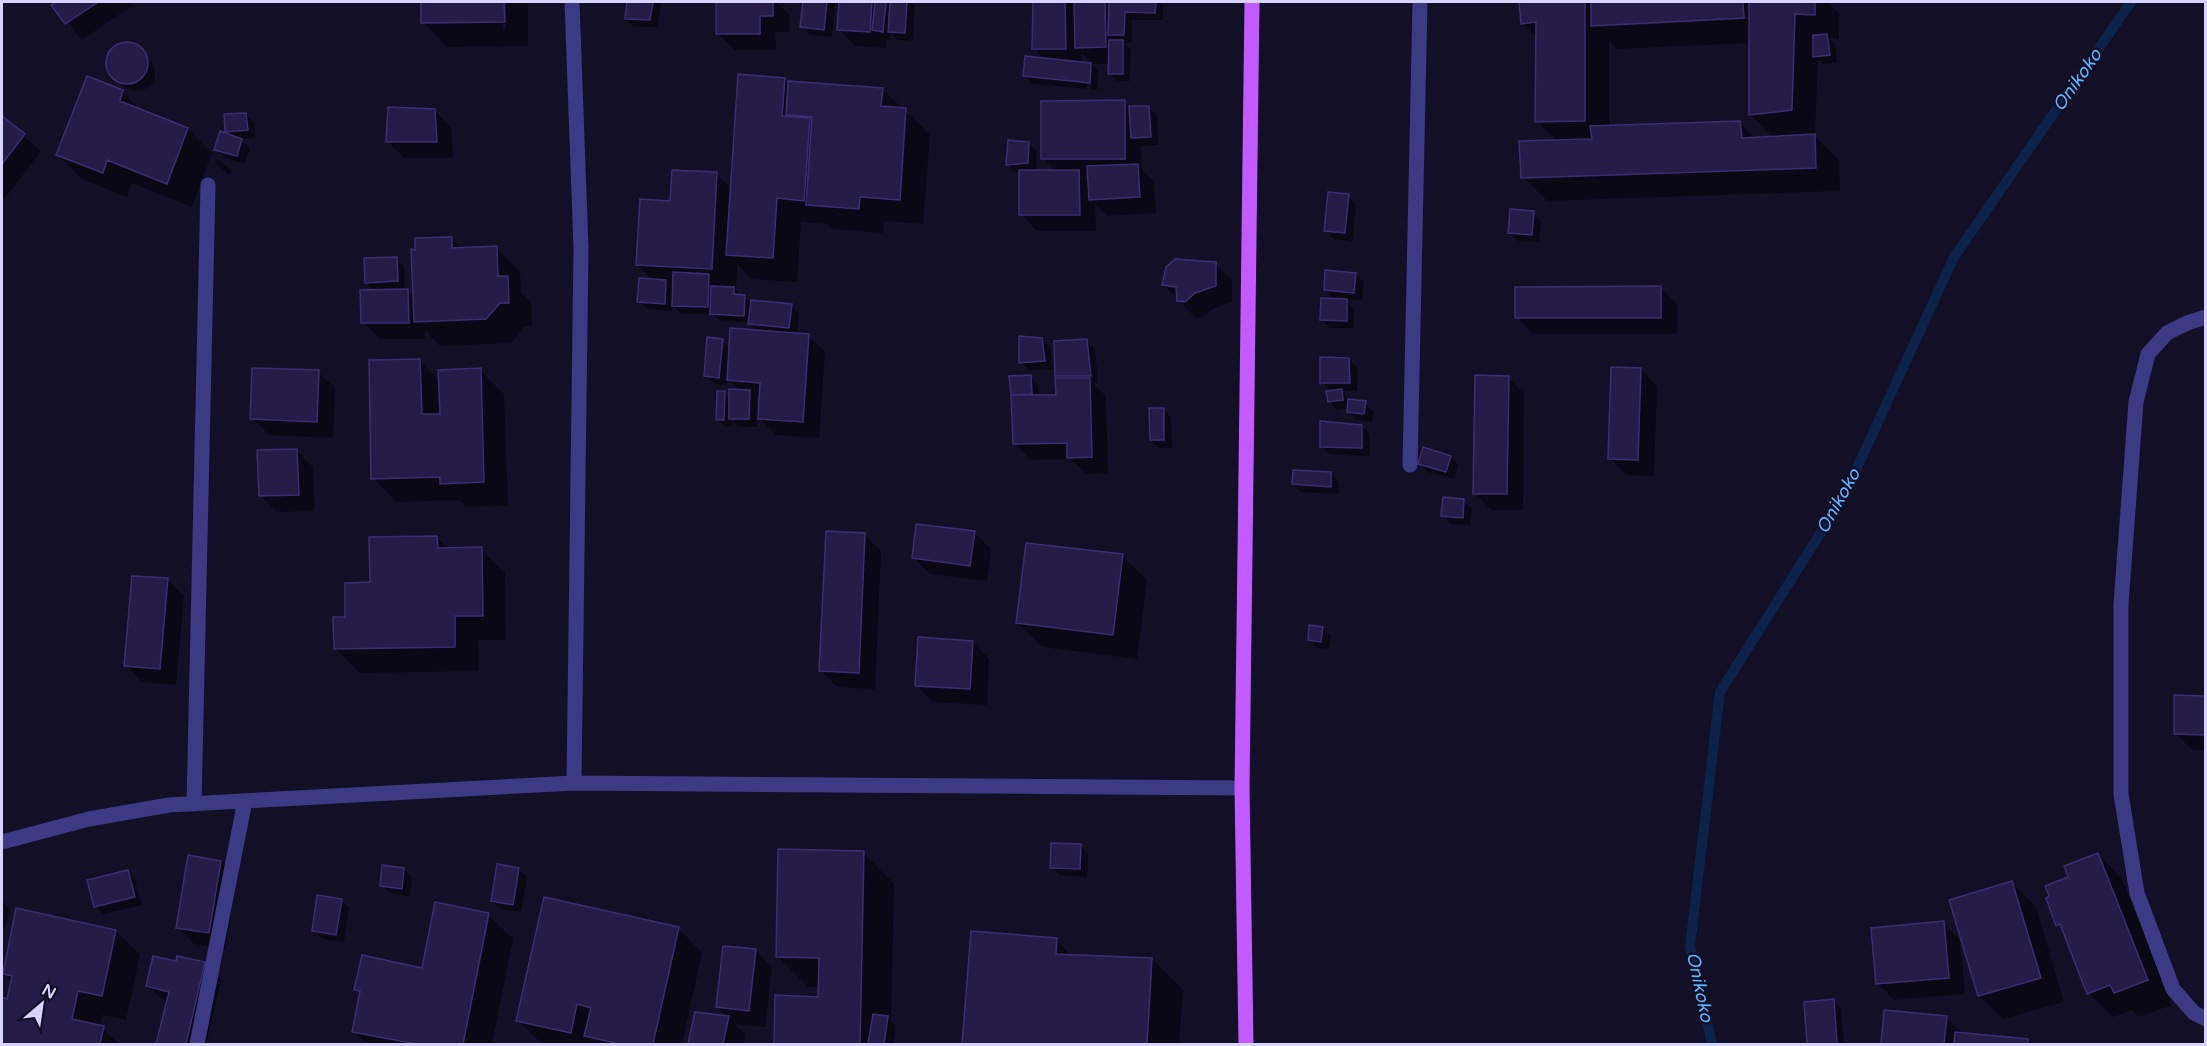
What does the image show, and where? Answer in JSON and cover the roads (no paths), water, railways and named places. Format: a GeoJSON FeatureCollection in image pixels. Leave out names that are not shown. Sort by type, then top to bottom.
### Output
{"type":"FeatureCollection","features":[{"type":"Feature","properties":{"kind":"main road"},"geometry":{"type":"LineString","coordinates":[[1246,1044],[1242,788],[1252,2]]}},
{"type":"Feature","properties":{"kind":"street"},"geometry":{"type":"LineString","coordinates":[[572,2],[581,248],[574,783]]}},
{"type":"Feature","properties":{"kind":"street"},"geometry":{"type":"LineString","coordinates":[[1410,465],[1420,2]]}},
{"type":"Feature","properties":{"kind":"street"},"geometry":{"type":"LineString","coordinates":[[194,804],[208,185]]}},
{"type":"Feature","properties":{"kind":"street"},"geometry":{"type":"LineString","coordinates":[[2205,317],[2187,322],[2167,333],[2148,354],[2136,402],[2121,616],[2121,794],[2137,893],[2173,989],[2194,1013],[2205,1019]]}},
{"type":"Feature","properties":{"kind":"street"},"geometry":{"type":"LineString","coordinates":[[2,842],[89,819],[194,804],[574,783],[1242,788]]}},
{"type":"Feature","properties":{"kind":"street"},"geometry":{"type":"LineString","coordinates":[[197,1044],[245,801]]}},
{"type":"Feature","properties":{"kind":"waterway","name":"Onikoko"},"geometry":{"type":"LineString","coordinates":[[1712,1044],[1690,946],[1720,692],[1844,496],[1954,257],[2131,2]]}}]}
